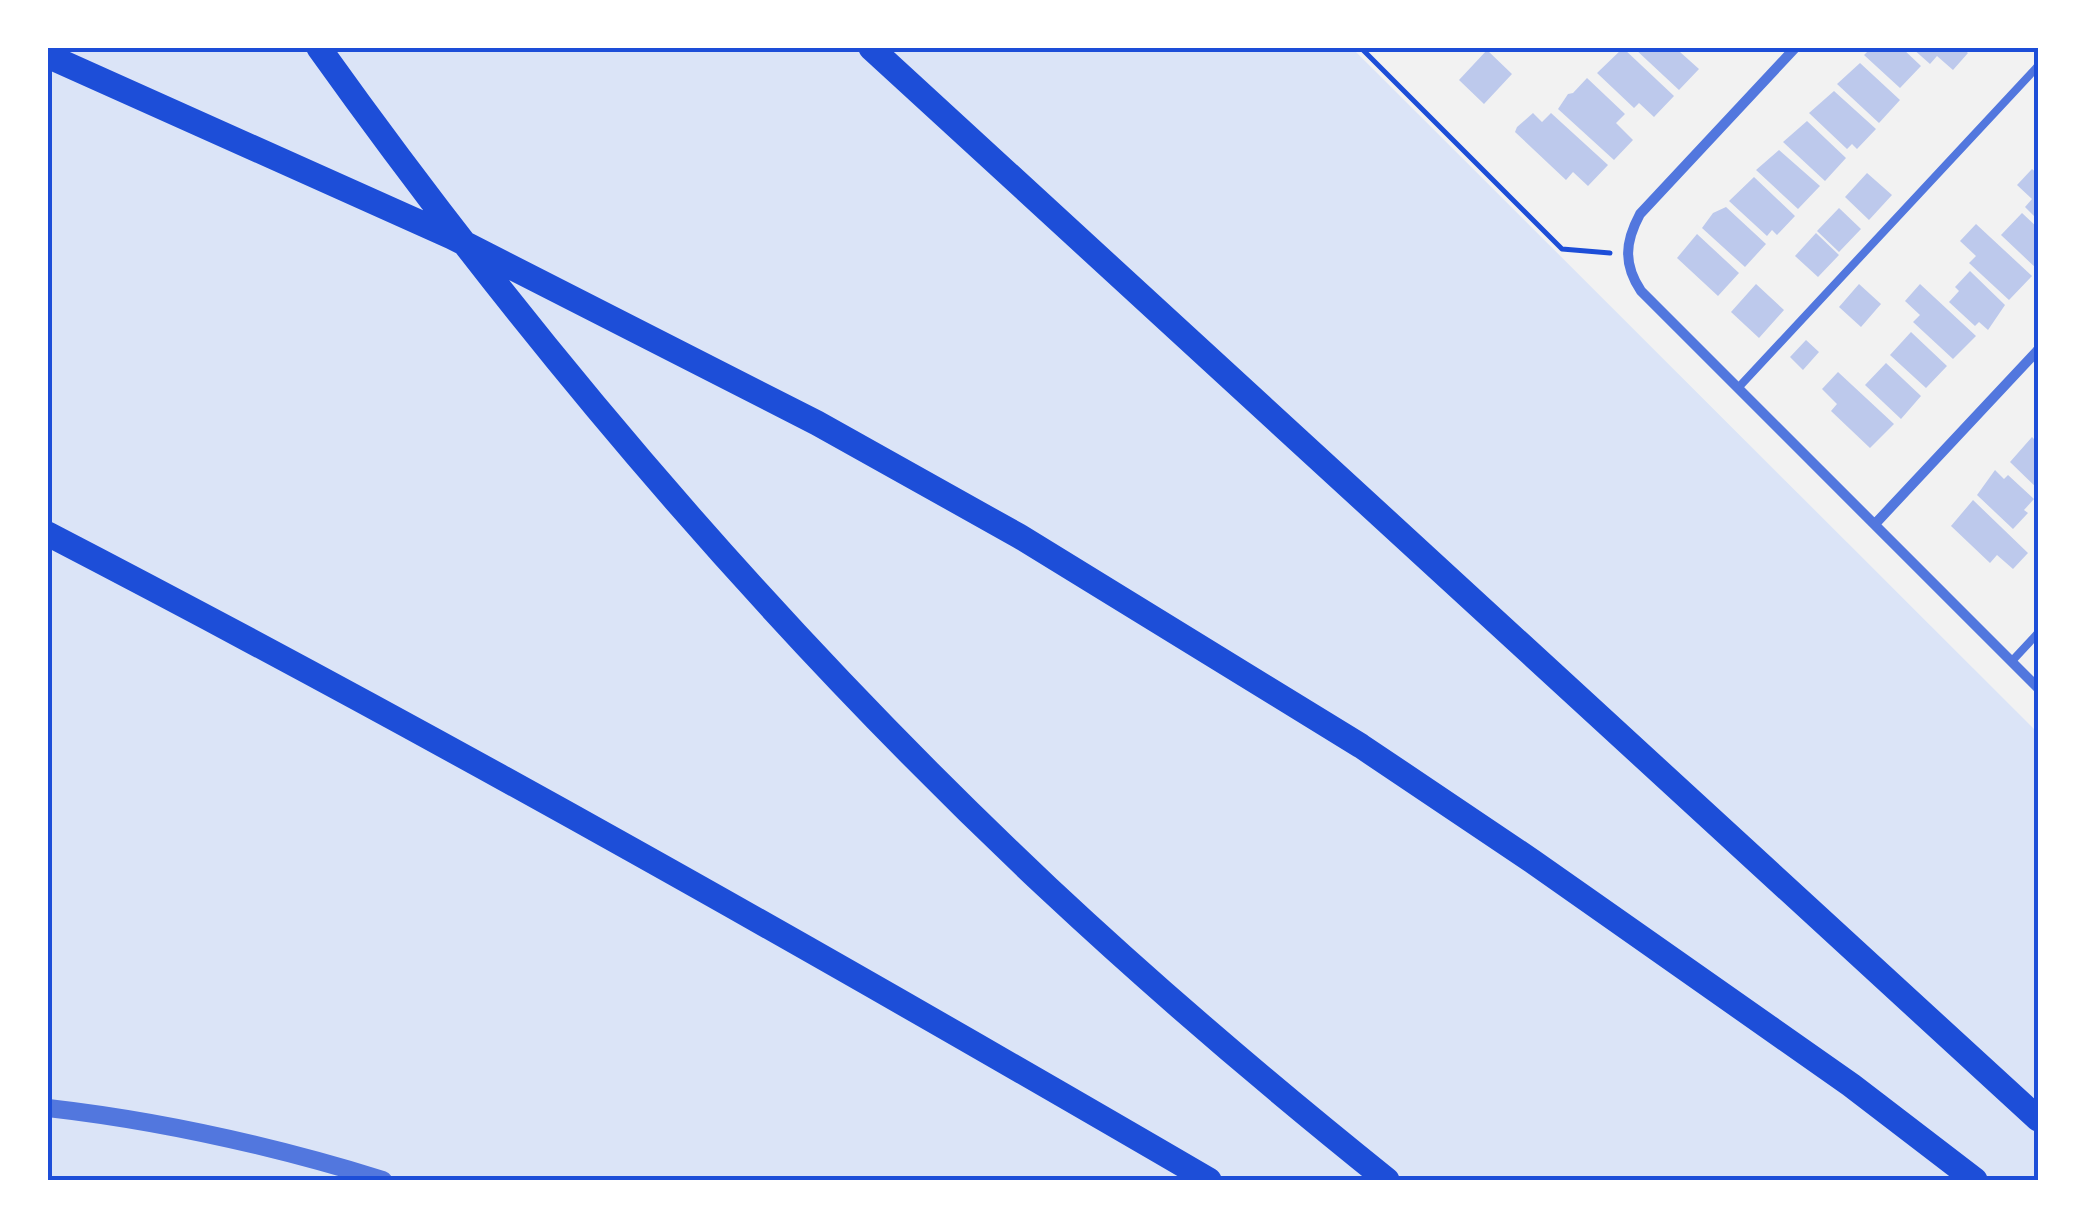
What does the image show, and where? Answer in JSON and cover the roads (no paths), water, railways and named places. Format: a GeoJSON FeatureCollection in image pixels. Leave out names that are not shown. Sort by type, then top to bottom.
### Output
{"type":"FeatureCollection","features":[{"type":"Feature","properties":{"kind":"highway"},"geometry":{"type":"LineString","coordinates":[[319,48],[380,134],[499,286],[680,506],[786,624],[1047,887],[1176,1004],[1386,1180]]}},
{"type":"Feature","properties":{"kind":"highway"},"geometry":{"type":"LineString","coordinates":[[871,48],[2038,1118]]}},
{"type":"Feature","properties":{"kind":"highway"},"geometry":{"type":"LineString","coordinates":[[48,56],[452,237],[817,423],[1020,536],[1361,746],[1724,994],[1975,1180]]}},
{"type":"Feature","properties":{"kind":"highway"},"geometry":{"type":"LineString","coordinates":[[48,534],[736,908],[1208,1180]]}},
{"type":"Feature","properties":{"kind":"street"},"geometry":{"type":"LineString","coordinates":[[1795,48],[1640,214],[1626,254],[1632,278],[2038,688]]}},
{"type":"Feature","properties":{"kind":"street"},"geometry":{"type":"LineString","coordinates":[[1875,524],[2038,350]]}},
{"type":"Feature","properties":{"kind":"street"},"geometry":{"type":"LineString","coordinates":[[48,1108],[228,1137],[383,1180]]}},
{"type":"Feature","properties":{"kind":"lane"},"geometry":{"type":"LineString","coordinates":[[1738,388],[2038,66]]}},
{"type":"Feature","properties":{"kind":"lane"},"geometry":{"type":"LineString","coordinates":[[2012,662],[2038,633]]}}]}
